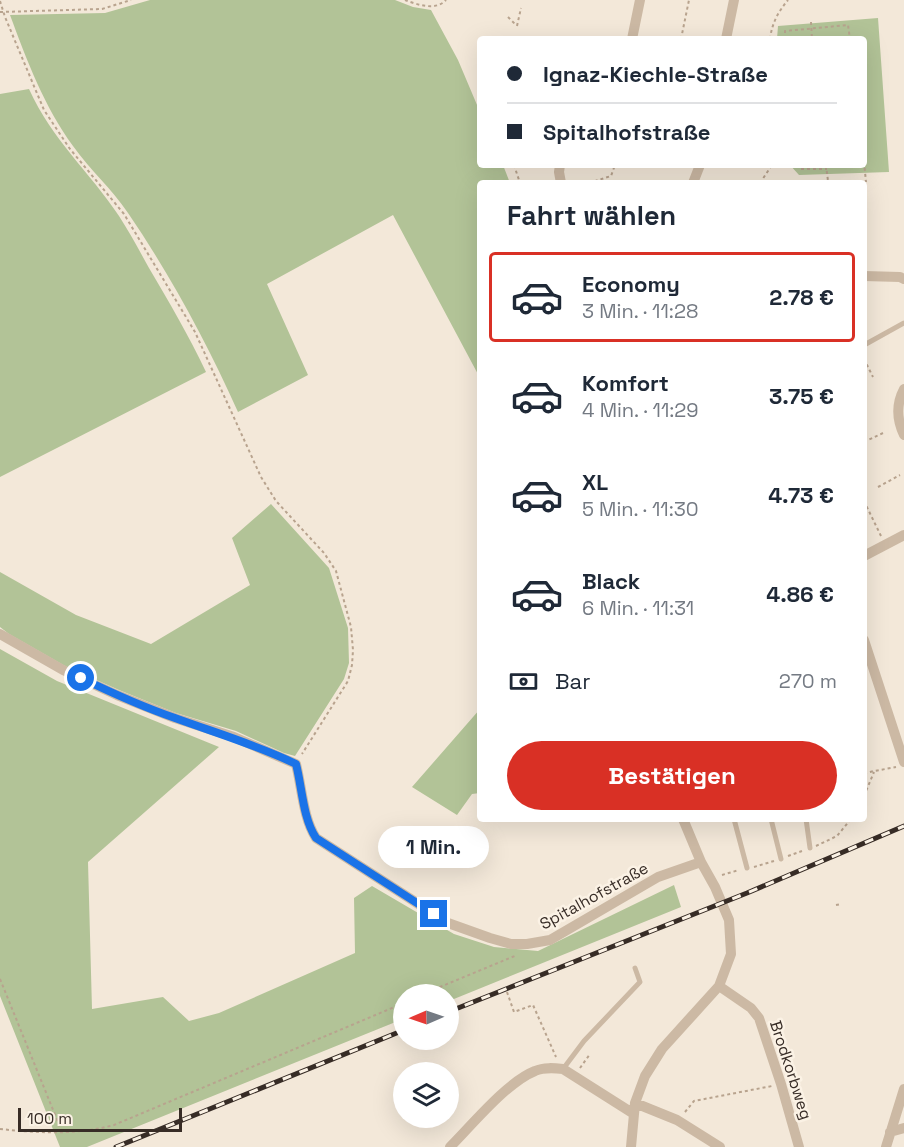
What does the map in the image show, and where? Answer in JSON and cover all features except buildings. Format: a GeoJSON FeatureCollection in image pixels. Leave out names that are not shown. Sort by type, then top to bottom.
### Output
{"type":"FeatureCollection","features":[{"type":"Feature","properties":{"kind":"street"},"geometry":{"type":"LineString","coordinates":[[633,36],[640,0]]}},
{"type":"Feature","properties":{"kind":"street"},"geometry":{"type":"LineString","coordinates":[[727,36],[734,0]]}},
{"type":"Feature","properties":{"kind":"street"},"geometry":{"type":"LineString","coordinates":[[867,276],[904,279]]}},
{"type":"Feature","properties":{"kind":"street"},"geometry":{"type":"LineString","coordinates":[[904,389],[898,400],[899,424],[904,435]]}},
{"type":"Feature","properties":{"kind":"street"},"geometry":{"type":"LineString","coordinates":[[867,553],[904,535]]}},
{"type":"Feature","properties":{"kind":"street"},"geometry":{"type":"LineString","coordinates":[[0,634],[63,670],[117,695],[175,718],[234,737],[296,764]]}},
{"type":"Feature","properties":{"kind":"street"},"geometry":{"type":"LineString","coordinates":[[867,649],[904,763]]}},
{"type":"Feature","properties":{"kind":"street","name":"Spitalhofstraße"},"geometry":{"type":"LineString","coordinates":[[296,764],[310,829],[316,838],[448,923],[511,944],[550,940],[658,877],[701,862]]}},
{"type":"Feature","properties":{"kind":"street"},"geometry":{"type":"LineString","coordinates":[[631,1147],[634,1108],[645,1076],[662,1049],[719,986],[731,954],[729,920],[684,822]]}},
{"type":"Feature","properties":{"kind":"street","name":"Brodkorbweg"},"geometry":{"type":"LineString","coordinates":[[719,986],[751,1008],[759,1018],[782,1084],[799,1147]]}},
{"type":"Feature","properties":{"kind":"street"},"geometry":{"type":"LineString","coordinates":[[450,1147],[522,1077],[536,1070],[565,1066],[634,1108],[677,1120],[720,1147]]}},
{"type":"Feature","properties":{"kind":"street"},"geometry":{"type":"LineString","coordinates":[[886,1147],[904,1089]]}},
{"type":"Feature","properties":{"kind":"street"},"geometry":{"type":"LineString","coordinates":[[890,1132],[904,1128]]}},
{"type":"Feature","properties":{"kind":"lane"},"geometry":{"type":"LineString","coordinates":[[867,343],[904,323]]}},
{"type":"Feature","properties":{"kind":"lane"},"geometry":{"type":"LineString","coordinates":[[735,822],[747,868]]}},
{"type":"Feature","properties":{"kind":"lane"},"geometry":{"type":"LineString","coordinates":[[772,822],[781,859]]}},
{"type":"Feature","properties":{"kind":"lane"},"geometry":{"type":"LineString","coordinates":[[806,822],[810,848]]}},
{"type":"Feature","properties":{"kind":"lane"},"geometry":{"type":"LineString","coordinates":[[565,1066],[584,1041],[640,982],[635,968]]}},
{"type":"Feature","properties":{"kind":"path"},"geometry":{"type":"LineString","coordinates":[[1,12],[102,9],[131,0]]}},
{"type":"Feature","properties":{"kind":"path"},"geometry":{"type":"LineString","coordinates":[[405,0],[432,7],[447,0]]}},
{"type":"Feature","properties":{"kind":"path"},"geometry":{"type":"LineString","coordinates":[[682,36],[689,0]]}},
{"type":"Feature","properties":{"kind":"path"},"geometry":{"type":"LineString","coordinates":[[770,36],[779,11],[788,0]]}},
{"type":"Feature","properties":{"kind":"path"},"geometry":{"type":"LineString","coordinates":[[0,1],[1,12],[44,110],[70,149],[124,214],[195,332],[261,477],[276,501],[324,553],[336,571],[351,627],[354,650],[352,665],[348,681],[326,712],[296,764]]}},
{"type":"Feature","properties":{"kind":"path"},"geometry":{"type":"LineString","coordinates":[[508,17],[518,26],[521,8]]}},
{"type":"Feature","properties":{"kind":"path"},"geometry":{"type":"LineString","coordinates":[[811,22],[812,36]]}},
{"type":"Feature","properties":{"kind":"path"},"geometry":{"type":"LineString","coordinates":[[785,36],[785,31],[848,25],[850,36]]}},
{"type":"Feature","properties":{"kind":"path"},"geometry":{"type":"LineString","coordinates":[[598,180],[611,176],[614,168]]}},
{"type":"Feature","properties":{"kind":"path"},"geometry":{"type":"LineString","coordinates":[[867,365],[873,376]]}},
{"type":"Feature","properties":{"kind":"path"},"geometry":{"type":"LineString","coordinates":[[867,441],[883,433]]}},
{"type":"Feature","properties":{"kind":"path"},"geometry":{"type":"LineString","coordinates":[[878,487],[900,475]]}},
{"type":"Feature","properties":{"kind":"path"},"geometry":{"type":"LineString","coordinates":[[867,507],[885,544]]}},
{"type":"Feature","properties":{"kind":"path"},"geometry":{"type":"LineString","coordinates":[[867,773],[904,763]]}},
{"type":"Feature","properties":{"kind":"path"},"geometry":{"type":"LineString","coordinates":[[867,789],[874,772]]}},
{"type":"Feature","properties":{"kind":"path"},"geometry":{"type":"LineString","coordinates":[[836,905],[841,904]]}},
{"type":"Feature","properties":{"kind":"path"},"geometry":{"type":"LineString","coordinates":[[447,984],[517,955],[527,944]]}},
{"type":"Feature","properties":{"kind":"path"},"geometry":{"type":"LineString","coordinates":[[0,979],[62,1132]]}},
{"type":"Feature","properties":{"kind":"path"},"geometry":{"type":"LineString","coordinates":[[507,992],[514,1012],[533,1005],[557,1058],[565,1066],[580,1068],[590,1054]]}},
{"type":"Feature","properties":{"kind":"path"},"geometry":{"type":"LineString","coordinates":[[0,1130],[62,1132],[94,1130],[114,1125],[393,1008]]}},
{"type":"Feature","properties":{"kind":"path"},"geometry":{"type":"LineString","coordinates":[[677,1120],[694,1101],[782,1084]]}},
{"type":"Feature","properties":{"kind":"green space"},"geometry":{"type":"Polygon","coordinates":[[[150,0],[395,0],[413,7],[431,10],[458,60],[477,105],[477,168],[504,168],[509,180],[477,180],[477,372],[393,215],[267,284],[308,375],[238,412],[174,285],[122,204],[80,155],[53,115],[10,15],[105,13],[150,0]]]}},
{"type":"Feature","properties":{"kind":"green space"},"geometry":{"type":"Polygon","coordinates":[[[878,18],[889,172],[799,175],[793,168],[867,168],[867,36],[777,36],[778,26],[878,18]]]}},
{"type":"Feature","properties":{"kind":"green space"},"geometry":{"type":"Polygon","coordinates":[[[29,89],[60,140],[123,222],[179,319],[206,372],[0,477],[0,94],[29,89]]]}},
{"type":"Feature","properties":{"kind":"green space"},"geometry":{"type":"Polygon","coordinates":[[[271,504],[329,568],[348,628],[349,663],[344,679],[295,756],[236,731],[176,713],[119,690],[65,666],[0,627],[0,572],[76,615],[151,644],[250,585],[232,538],[271,504]]]}},
{"type":"Feature","properties":{"kind":"green space"},"geometry":{"type":"Polygon","coordinates":[[[0,649],[57,681],[219,747],[88,862],[92,1009],[163,997],[189,1021],[219,1013],[355,953],[354,898],[372,886],[454,934],[494,947],[538,951],[674,885],[681,907],[459,997],[459,984],[393,984],[393,1023],[87,1147],[60,1147],[0,996],[0,649]]]}},
{"type":"Feature","properties":{"kind":"green space"},"geometry":{"type":"Polygon","coordinates":[[[477,712],[477,793],[472,794],[457,815],[412,787],[477,712]]]}},
{"type":"Feature","properties":{"kind":"railway"},"geometry":{"type":"LineString","coordinates":[[459,1008],[747,893],[904,826]]}},
{"type":"Feature","properties":{"kind":"railway"},"geometry":{"type":"LineString","coordinates":[[116,1147],[393,1034]]}},
{"type":"Feature","properties":{"kind":"route"},"geometry":{"type":"LineString","coordinates":[[81,678],[117,695],[175,718],[234,737],[296,764],[310,829],[316,838],[434,914]]}}]}
